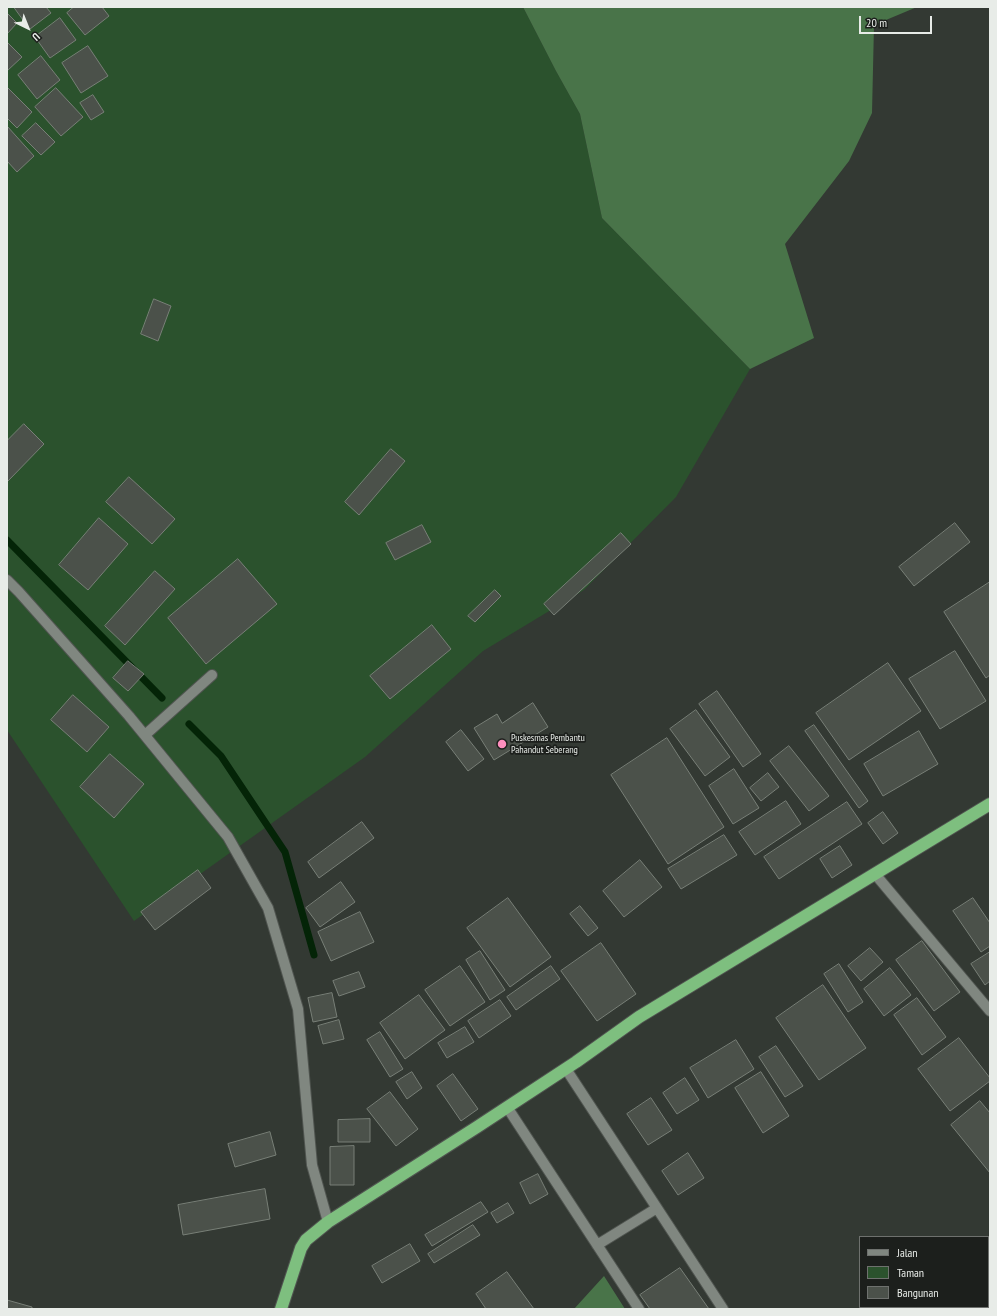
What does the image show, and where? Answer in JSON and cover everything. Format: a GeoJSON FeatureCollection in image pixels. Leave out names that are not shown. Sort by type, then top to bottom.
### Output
{"type":"FeatureCollection","features":[{"type":"Feature","properties":{"kind":"highway"},"geometry":{"type":"LineString","coordinates":[[281,1309],[301,1248],[306,1240],[328,1222],[566,1069],[639,1017],[990,804]]}},
{"type":"Feature","properties":{"kind":"street"},"geometry":{"type":"LineString","coordinates":[[7,580],[129,716],[228,837],[268,908],[298,1009],[312,1165],[328,1222]]}},
{"type":"Feature","properties":{"kind":"street"},"geometry":{"type":"LineString","coordinates":[[145,735],[212,675]]}},
{"type":"Feature","properties":{"kind":"street"},"geometry":{"type":"LineString","coordinates":[[875,874],[990,1011]]}},
{"type":"Feature","properties":{"kind":"street"},"geometry":{"type":"LineString","coordinates":[[566,1069],[723,1309]]}},
{"type":"Feature","properties":{"kind":"street"},"geometry":{"type":"LineString","coordinates":[[508,1107],[639,1309]]}},
{"type":"Feature","properties":{"kind":"street"},"geometry":{"type":"LineString","coordinates":[[597,1245],[657,1208]]}},
{"type":"Feature","properties":{"kind":"green space"},"geometry":{"type":"Polygon","coordinates":[[[7,7],[523,7],[580,114],[602,218],[750,369],[676,497],[584,590],[483,651],[365,757],[134,921],[7,730],[7,7]]]}},
{"type":"Feature","properties":{"kind":"green space"},"geometry":{"type":"Polygon","coordinates":[[[523,7],[917,7],[874,25],[872,113],[849,161],[785,244],[814,338],[750,369],[602,218],[580,114],[523,7]]]}},
{"type":"Feature","properties":{"kind":"green space"},"geometry":{"type":"Polygon","coordinates":[[[604,1276],[625,1309],[574,1309],[604,1276]]]}},
{"type":"Feature","properties":{"kind":"building"},"geometry":{"type":"Polygon","coordinates":[[[14,7],[46,7],[51,13],[30,29],[14,7]]]}},
{"type":"Feature","properties":{"kind":"building"},"geometry":{"type":"Polygon","coordinates":[[[74,7],[102,7],[109,16],[85,35],[67,13],[74,7]]]}},
{"type":"Feature","properties":{"kind":"building"},"geometry":{"type":"Polygon","coordinates":[[[7,13],[17,23],[7,34],[7,13]]]}},
{"type":"Feature","properties":{"kind":"building"},"geometry":{"type":"Polygon","coordinates":[[[60,18],[76,40],[50,58],[35,37],[60,18]]]}},
{"type":"Feature","properties":{"kind":"building"},"geometry":{"type":"Polygon","coordinates":[[[7,42],[22,57],[7,71],[7,42]]]}},
{"type":"Feature","properties":{"kind":"building"},"geometry":{"type":"Polygon","coordinates":[[[88,46],[108,76],[81,93],[62,63],[88,46]]]}},
{"type":"Feature","properties":{"kind":"building"},"geometry":{"type":"Polygon","coordinates":[[[41,56],[60,80],[37,99],[18,75],[41,56]]]}},
{"type":"Feature","properties":{"kind":"building"},"geometry":{"type":"Polygon","coordinates":[[[7,87],[32,112],[17,128],[7,118],[7,87]]]}},
{"type":"Feature","properties":{"kind":"building"},"geometry":{"type":"Polygon","coordinates":[[[56,88],[83,117],[61,136],[35,107],[56,88]]]}},
{"type":"Feature","properties":{"kind":"building"},"geometry":{"type":"Polygon","coordinates":[[[93,95],[104,112],[91,120],[80,103],[93,95]]]}},
{"type":"Feature","properties":{"kind":"building"},"geometry":{"type":"Polygon","coordinates":[[[36,123],[55,142],[41,155],[22,136],[36,123]]]}},
{"type":"Feature","properties":{"kind":"building"},"geometry":{"type":"Polygon","coordinates":[[[7,126],[34,156],[17,172],[7,161],[7,126]]]}},
{"type":"Feature","properties":{"kind":"building"},"geometry":{"type":"Polygon","coordinates":[[[154,299],[171,306],[158,341],[141,334],[154,299]]]}},
{"type":"Feature","properties":{"kind":"building"},"geometry":{"type":"Polygon","coordinates":[[[24,424],[44,444],[8,481],[7,441],[24,424]]]}},
{"type":"Feature","properties":{"kind":"building"},"geometry":{"type":"Polygon","coordinates":[[[391,449],[405,461],[359,515],[345,502],[391,449]]]}},
{"type":"Feature","properties":{"kind":"building"},"geometry":{"type":"Polygon","coordinates":[[[129,477],[175,519],[152,544],[106,502],[129,477]]]}},
{"type":"Feature","properties":{"kind":"building"},"geometry":{"type":"Polygon","coordinates":[[[99,518],[128,544],[88,590],[59,565],[99,518]]]}},
{"type":"Feature","properties":{"kind":"building"},"geometry":{"type":"Polygon","coordinates":[[[955,523],[970,542],[914,586],[899,567],[955,523]]]}},
{"type":"Feature","properties":{"kind":"building"},"geometry":{"type":"Polygon","coordinates":[[[422,525],[431,542],[395,560],[386,543],[422,525]]]}},
{"type":"Feature","properties":{"kind":"building"},"geometry":{"type":"Polygon","coordinates":[[[621,533],[631,544],[554,615],[544,604],[621,533]]]}},
{"type":"Feature","properties":{"kind":"building"},"geometry":{"type":"Polygon","coordinates":[[[238,559],[277,604],[206,664],[168,618],[238,559]]]}},
{"type":"Feature","properties":{"kind":"building"},"geometry":{"type":"Polygon","coordinates":[[[155,571],[175,589],[125,645],[105,626],[155,571]]]}},
{"type":"Feature","properties":{"kind":"building"},"geometry":{"type":"Polygon","coordinates":[[[990,582],[990,675],[986,678],[944,612],[990,582]]]}},
{"type":"Feature","properties":{"kind":"building"},"geometry":{"type":"Polygon","coordinates":[[[495,590],[501,596],[475,622],[468,616],[495,590]]]}},
{"type":"Feature","properties":{"kind":"building"},"geometry":{"type":"Polygon","coordinates":[[[432,625],[451,649],[390,699],[370,676],[432,625]]]}},
{"type":"Feature","properties":{"kind":"building"},"geometry":{"type":"Polygon","coordinates":[[[955,651],[986,701],[940,729],[909,679],[955,651]]]}},
{"type":"Feature","properties":{"kind":"building"},"geometry":{"type":"Polygon","coordinates":[[[128,661],[144,674],[128,691],[113,678],[128,661]]]}},
{"type":"Feature","properties":{"kind":"building"},"geometry":{"type":"Polygon","coordinates":[[[888,663],[921,711],[849,760],[816,713],[888,663]]]}},
{"type":"Feature","properties":{"kind":"building"},"geometry":{"type":"Polygon","coordinates":[[[717,691],[761,754],[743,767],[699,704],[717,691]]]}},
{"type":"Feature","properties":{"kind":"building"},"geometry":{"type":"Polygon","coordinates":[[[73,695],[109,727],[87,752],[51,720],[73,695]]]}},
{"type":"Feature","properties":{"kind":"building","name":"Puskesmas Pembantu Pahandut Seberang"},"geometry":{"type":"Polygon","coordinates":[[[533,703],[548,727],[494,760],[474,728],[497,714],[502,723],[533,703]]]}},
{"type":"Feature","properties":{"kind":"building"},"geometry":{"type":"Polygon","coordinates":[[[696,710],[730,757],[705,776],[670,729],[696,710]]]}},
{"type":"Feature","properties":{"kind":"building"},"geometry":{"type":"Polygon","coordinates":[[[814,725],[868,801],[859,808],[805,731],[814,725]]]}},
{"type":"Feature","properties":{"kind":"building"},"geometry":{"type":"Polygon","coordinates":[[[461,730],[484,759],[468,771],[446,742],[461,730]]]}},
{"type":"Feature","properties":{"kind":"building"},"geometry":{"type":"Polygon","coordinates":[[[919,731],[938,764],[883,796],[864,764],[919,731]]]}},
{"type":"Feature","properties":{"kind":"building"},"geometry":{"type":"Polygon","coordinates":[[[667,738],[724,827],[668,864],[611,775],[667,738]]]}},
{"type":"Feature","properties":{"kind":"building"},"geometry":{"type":"Polygon","coordinates":[[[789,746],[829,796],[809,811],[770,761],[789,746]]]}},
{"type":"Feature","properties":{"kind":"building"},"geometry":{"type":"Polygon","coordinates":[[[110,754],[144,784],[114,818],[80,787],[110,754]]]}},
{"type":"Feature","properties":{"kind":"building"},"geometry":{"type":"Polygon","coordinates":[[[734,769],[759,808],[733,824],[709,786],[734,769]]]}},
{"type":"Feature","properties":{"kind":"building"},"geometry":{"type":"Polygon","coordinates":[[[768,773],[779,787],[761,801],[750,788],[768,773]]]}},
{"type":"Feature","properties":{"kind":"building"},"geometry":{"type":"Polygon","coordinates":[[[786,801],[801,824],[755,855],[739,832],[786,801]]]}},
{"type":"Feature","properties":{"kind":"building"},"geometry":{"type":"Polygon","coordinates":[[[847,802],[862,824],[779,879],[764,857],[847,802]]]}},
{"type":"Feature","properties":{"kind":"building"},"geometry":{"type":"Polygon","coordinates":[[[883,812],[898,833],[883,844],[868,823],[883,812]]]}},
{"type":"Feature","properties":{"kind":"building"},"geometry":{"type":"Polygon","coordinates":[[[362,822],[374,838],[319,878],[308,862],[362,822]]]}},
{"type":"Feature","properties":{"kind":"building"},"geometry":{"type":"Polygon","coordinates":[[[724,835],[737,855],[681,889],[668,869],[724,835]]]}},
{"type":"Feature","properties":{"kind":"building"},"geometry":{"type":"Polygon","coordinates":[[[840,846],[852,865],[832,878],[820,859],[840,846]]]}},
{"type":"Feature","properties":{"kind":"building"},"geometry":{"type":"Polygon","coordinates":[[[640,860],[662,887],[624,917],[603,891],[640,860]]]}},
{"type":"Feature","properties":{"kind":"building"},"geometry":{"type":"Polygon","coordinates":[[[198,870],[211,888],[155,930],[141,912],[198,870]]]}},
{"type":"Feature","properties":{"kind":"building"},"geometry":{"type":"Polygon","coordinates":[[[341,882],[355,902],[320,927],[306,908],[341,882]]]}},
{"type":"Feature","properties":{"kind":"building"},"geometry":{"type":"Polygon","coordinates":[[[508,898],[551,957],[510,987],[467,928],[508,898]]]}},
{"type":"Feature","properties":{"kind":"building"},"geometry":{"type":"Polygon","coordinates":[[[973,898],[990,923],[990,946],[981,952],[953,911],[973,898]]]}},
{"type":"Feature","properties":{"kind":"building"},"geometry":{"type":"Polygon","coordinates":[[[580,906],[598,928],[588,936],[570,914],[580,906]]]}},
{"type":"Feature","properties":{"kind":"building"},"geometry":{"type":"Polygon","coordinates":[[[360,912],[374,942],[331,961],[318,932],[360,912]]]}},
{"type":"Feature","properties":{"kind":"building"},"geometry":{"type":"Polygon","coordinates":[[[922,941],[960,992],[934,1011],[896,960],[922,941]]]}},
{"type":"Feature","properties":{"kind":"building"},"geometry":{"type":"Polygon","coordinates":[[[601,943],[636,994],[597,1021],[561,971],[601,943]]]}},
{"type":"Feature","properties":{"kind":"building"},"geometry":{"type":"Polygon","coordinates":[[[870,948],[883,962],[861,981],[848,966],[870,948]]]}},
{"type":"Feature","properties":{"kind":"building"},"geometry":{"type":"Polygon","coordinates":[[[480,951],[505,990],[490,1000],[466,960],[480,951]]]}},
{"type":"Feature","properties":{"kind":"building"},"geometry":{"type":"Polygon","coordinates":[[[990,952],[990,981],[985,985],[971,964],[990,952]]]}},
{"type":"Feature","properties":{"kind":"building"},"geometry":{"type":"Polygon","coordinates":[[[839,964],[863,1002],[848,1012],[824,974],[839,964]]]}},
{"type":"Feature","properties":{"kind":"building"},"geometry":{"type":"Polygon","coordinates":[[[460,966],[485,1002],[450,1026],[425,990],[460,966]]]}},
{"type":"Feature","properties":{"kind":"building"},"geometry":{"type":"Polygon","coordinates":[[[551,966],[560,979],[516,1010],[507,997],[551,966]]]}},
{"type":"Feature","properties":{"kind":"building"},"geometry":{"type":"Polygon","coordinates":[[[890,968],[911,995],[884,1016],[864,989],[890,968]]]}},
{"type":"Feature","properties":{"kind":"building"},"geometry":{"type":"Polygon","coordinates":[[[359,972],[365,987],[339,996],[333,981],[359,972]]]}},
{"type":"Feature","properties":{"kind":"building"},"geometry":{"type":"Polygon","coordinates":[[[823,985],[866,1048],[819,1080],[776,1018],[823,985]]]}},
{"type":"Feature","properties":{"kind":"building"},"geometry":{"type":"Polygon","coordinates":[[[332,993],[337,1017],[313,1022],[308,998],[332,993]]]}},
{"type":"Feature","properties":{"kind":"building"},"geometry":{"type":"Polygon","coordinates":[[[419,995],[445,1030],[405,1059],[380,1023],[419,995]]]}},
{"type":"Feature","properties":{"kind":"building"},"geometry":{"type":"Polygon","coordinates":[[[917,998],[946,1037],[922,1055],[894,1015],[917,998]]]}},
{"type":"Feature","properties":{"kind":"building"},"geometry":{"type":"Polygon","coordinates":[[[500,1000],[511,1016],[479,1038],[468,1021],[500,1000]]]}},
{"type":"Feature","properties":{"kind":"building"},"geometry":{"type":"Polygon","coordinates":[[[339,1020],[344,1039],[323,1044],[318,1026],[339,1020]]]}},
{"type":"Feature","properties":{"kind":"building"},"geometry":{"type":"Polygon","coordinates":[[[465,1027],[474,1042],[447,1058],[438,1043],[465,1027]]]}},
{"type":"Feature","properties":{"kind":"building"},"geometry":{"type":"Polygon","coordinates":[[[380,1032],[403,1069],[390,1077],[367,1040],[380,1032]]]}},
{"type":"Feature","properties":{"kind":"building"},"geometry":{"type":"Polygon","coordinates":[[[959,1038],[990,1078],[990,1081],[950,1111],[918,1069],[959,1038]]]}},
{"type":"Feature","properties":{"kind":"building"},"geometry":{"type":"Polygon","coordinates":[[[736,1040],[754,1069],[708,1098],[690,1068],[736,1040]]]}},
{"type":"Feature","properties":{"kind":"building"},"geometry":{"type":"Polygon","coordinates":[[[776,1046],[803,1086],[785,1097],[759,1057],[776,1046]]]}},
{"type":"Feature","properties":{"kind":"building"},"geometry":{"type":"Polygon","coordinates":[[[412,1072],[422,1088],[407,1099],[396,1082],[412,1072]]]}},
{"type":"Feature","properties":{"kind":"building"},"geometry":{"type":"Polygon","coordinates":[[[761,1072],[789,1116],[763,1133],[735,1088],[761,1072]]]}},
{"type":"Feature","properties":{"kind":"building"},"geometry":{"type":"Polygon","coordinates":[[[453,1074],[478,1109],[461,1121],[437,1086],[453,1074]]]}},
{"type":"Feature","properties":{"kind":"building"},"geometry":{"type":"Polygon","coordinates":[[[685,1078],[699,1100],[677,1114],[663,1093],[685,1078]]]}},
{"type":"Feature","properties":{"kind":"building"},"geometry":{"type":"Polygon","coordinates":[[[390,1092],[418,1129],[396,1146],[367,1109],[390,1092]]]}},
{"type":"Feature","properties":{"kind":"building"},"geometry":{"type":"Polygon","coordinates":[[[651,1098],[672,1130],[648,1145],[627,1114],[651,1098]]]}},
{"type":"Feature","properties":{"kind":"building"},"geometry":{"type":"Polygon","coordinates":[[[980,1101],[990,1113],[990,1173],[951,1125],[980,1101]]]}},
{"type":"Feature","properties":{"kind":"building"},"geometry":{"type":"Polygon","coordinates":[[[370,1119],[370,1142],[338,1142],[338,1120],[370,1119]]]}},
{"type":"Feature","properties":{"kind":"building"},"geometry":{"type":"Polygon","coordinates":[[[270,1132],[276,1155],[235,1167],[228,1144],[270,1132]]]}},
{"type":"Feature","properties":{"kind":"building"},"geometry":{"type":"Polygon","coordinates":[[[354,1146],[354,1185],[330,1185],[330,1147],[354,1146]]]}},
{"type":"Feature","properties":{"kind":"building"},"geometry":{"type":"Polygon","coordinates":[[[688,1153],[704,1178],[678,1195],[662,1171],[688,1153]]]}},
{"type":"Feature","properties":{"kind":"building"},"geometry":{"type":"Polygon","coordinates":[[[538,1174],[548,1194],[530,1204],[520,1183],[538,1174]]]}},
{"type":"Feature","properties":{"kind":"building"},"geometry":{"type":"Polygon","coordinates":[[[265,1189],[270,1219],[183,1235],[178,1205],[265,1189]]]}},
{"type":"Feature","properties":{"kind":"building"},"geometry":{"type":"Polygon","coordinates":[[[481,1202],[488,1212],[432,1246],[425,1235],[481,1202]]]}},
{"type":"Feature","properties":{"kind":"building"},"geometry":{"type":"Polygon","coordinates":[[[508,1203],[514,1213],[497,1223],[491,1213],[508,1203]]]}},
{"type":"Feature","properties":{"kind":"building"},"geometry":{"type":"Polygon","coordinates":[[[473,1225],[480,1235],[434,1263],[428,1254],[473,1225]]]}},
{"type":"Feature","properties":{"kind":"building"},"geometry":{"type":"Polygon","coordinates":[[[410,1244],[420,1261],[382,1283],[372,1266],[410,1244]]]}},
{"type":"Feature","properties":{"kind":"building"},"geometry":{"type":"Polygon","coordinates":[[[680,1268],[709,1309],[650,1309],[640,1295],[680,1268]]]}},
{"type":"Feature","properties":{"kind":"building"},"geometry":{"type":"Polygon","coordinates":[[[507,1272],[534,1309],[486,1309],[476,1294],[507,1272]]]}},
{"type":"Feature","properties":{"kind":"building"},"geometry":{"type":"Polygon","coordinates":[[[7,1300],[32,1307],[32,1309],[7,1309],[7,1300]]]}},
{"type":"Feature","properties":{"kind":"waterway"},"geometry":{"type":"LineString","coordinates":[[7,540],[162,698]]}},
{"type":"Feature","properties":{"kind":"waterway"},"geometry":{"type":"LineString","coordinates":[[189,724],[221,756],[285,852],[314,955]]}},
{"type":"Feature","properties":{"kind":"place","name":"Puskesmas Pembantu Pahandut Seberang"},"geometry":{"type":"Point","coordinates":[502,744]}}]}
